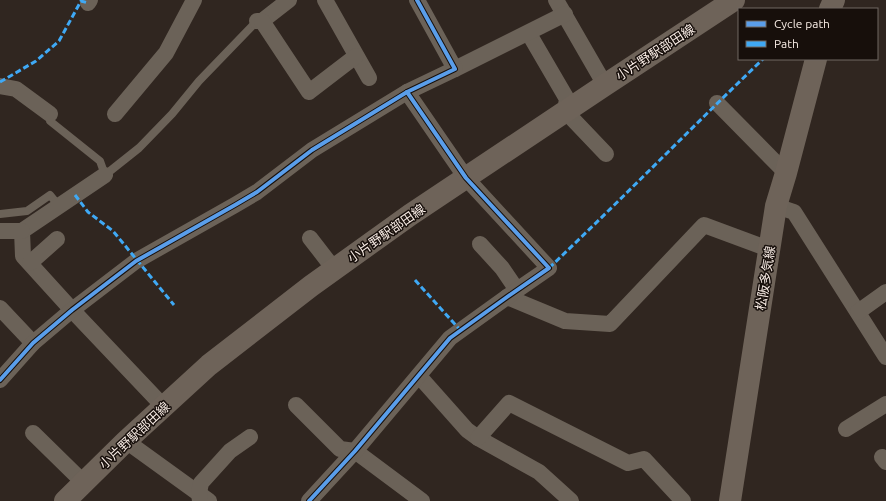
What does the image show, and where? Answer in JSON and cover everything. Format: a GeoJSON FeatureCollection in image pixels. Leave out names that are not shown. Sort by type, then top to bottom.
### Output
{"type":"FeatureCollection","features":[{"type":"Feature","properties":{"kind":"main road","name":"小片野駅部田線"},"geometry":{"type":"LineString","coordinates":[[66,501],[126,441],[209,365],[334,269],[410,215],[605,84],[734,0]]}},
{"type":"Feature","properties":{"kind":"main road","name":"松阪多気線"},"geometry":{"type":"LineString","coordinates":[[730,501],[776,206],[816,60]]}},
{"type":"Feature","properties":{"kind":"street"},"geometry":{"type":"LineString","coordinates":[[115,114],[166,52],[194,0]]}},
{"type":"Feature","properties":{"kind":"street"},"geometry":{"type":"LineString","coordinates":[[289,0],[260,21],[309,92],[356,56]]}},
{"type":"Feature","properties":{"kind":"street"},"geometry":{"type":"LineString","coordinates":[[325,0],[369,78]]}},
{"type":"Feature","properties":{"kind":"street"},"geometry":{"type":"LineString","coordinates":[[418,0],[455,69]]}},
{"type":"Feature","properties":{"kind":"street"},"geometry":{"type":"LineString","coordinates":[[556,0],[605,84]]}},
{"type":"Feature","properties":{"kind":"street"},"geometry":{"type":"LineString","coordinates":[[0,380],[33,343],[72,310],[136,260],[257,192],[312,150],[407,92],[565,14]]}},
{"type":"Feature","properties":{"kind":"street"},"geometry":{"type":"LineString","coordinates":[[532,40],[567,99],[565,111],[606,154]]}},
{"type":"Feature","properties":{"kind":"street"},"geometry":{"type":"LineString","coordinates":[[0,86],[16,89],[50,114]]}},
{"type":"Feature","properties":{"kind":"street"},"geometry":{"type":"LineString","coordinates":[[309,501],[419,376],[450,338],[549,268],[466,178],[407,92]]}},
{"type":"Feature","properties":{"kind":"street"},"geometry":{"type":"LineString","coordinates":[[717,103],[786,173]]}},
{"type":"Feature","properties":{"kind":"street"},"geometry":{"type":"LineString","coordinates":[[0,231],[22,231],[105,175]]}},
{"type":"Feature","properties":{"kind":"street"},"geometry":{"type":"LineString","coordinates":[[776,206],[794,212],[886,357]]}},
{"type":"Feature","properties":{"kind":"street"},"geometry":{"type":"LineString","coordinates":[[480,244],[502,268],[512,294],[565,321],[610,324],[704,225],[769,249]]}},
{"type":"Feature","properties":{"kind":"street"},"geometry":{"type":"LineString","coordinates":[[22,231],[23,256],[164,407]]}},
{"type":"Feature","properties":{"kind":"street"},"geometry":{"type":"LineString","coordinates":[[310,238],[334,269]]}},
{"type":"Feature","properties":{"kind":"street"},"geometry":{"type":"LineString","coordinates":[[30,263],[57,239]]}},
{"type":"Feature","properties":{"kind":"street"},"geometry":{"type":"LineString","coordinates":[[858,312],[886,292]]}},
{"type":"Feature","properties":{"kind":"street"},"geometry":{"type":"LineString","coordinates":[[0,308],[33,343]]}},
{"type":"Feature","properties":{"kind":"street"},"geometry":{"type":"LineString","coordinates":[[419,376],[467,430],[478,438],[539,472],[571,501]]}},
{"type":"Feature","properties":{"kind":"street"},"geometry":{"type":"LineString","coordinates":[[478,438],[509,403],[628,463],[644,459],[683,501]]}},
{"type":"Feature","properties":{"kind":"street"},"geometry":{"type":"LineString","coordinates":[[296,404],[340,449],[354,451],[422,501]]}},
{"type":"Feature","properties":{"kind":"street"},"geometry":{"type":"LineString","coordinates":[[846,429],[886,404]]}},
{"type":"Feature","properties":{"kind":"street"},"geometry":{"type":"LineString","coordinates":[[33,433],[84,483]]}},
{"type":"Feature","properties":{"kind":"street"},"geometry":{"type":"LineString","coordinates":[[203,498],[202,483],[230,451],[250,437]]}},
{"type":"Feature","properties":{"kind":"street"},"geometry":{"type":"LineString","coordinates":[[126,441],[203,498]]}},
{"type":"Feature","properties":{"kind":"lane"},"geometry":{"type":"LineString","coordinates":[[50,114],[50,121],[100,161],[105,175],[139,148],[172,114],[199,81],[260,21]]}},
{"type":"Feature","properties":{"kind":"lane"},"geometry":{"type":"LineString","coordinates":[[0,214],[27,211],[50,195],[59,206]]}},
{"type":"Feature","properties":{"kind":"marked path"},"geometry":{"type":"LineString","coordinates":[[0,82],[36,61],[59,41],[81,1],[88,3]]}},
{"type":"Feature","properties":{"kind":"marked path"},"geometry":{"type":"LineString","coordinates":[[549,268],[762,60]]}},
{"type":"Feature","properties":{"kind":"marked path"},"geometry":{"type":"LineString","coordinates":[[75,195],[88,212],[113,231],[174,305]]}},
{"type":"Feature","properties":{"kind":"marked path"},"geometry":{"type":"LineString","coordinates":[[415,280],[461,331]]}},
{"type":"Feature","properties":{"kind":"cycle path"},"geometry":{"type":"LineString","coordinates":[[0,380],[33,343],[72,310],[136,261],[257,192],[312,150],[407,92],[455,69],[417,0]]}},
{"type":"Feature","properties":{"kind":"cycle path"},"geometry":{"type":"LineString","coordinates":[[309,501],[355,451],[450,338],[549,268],[466,178],[407,92]]}}]}
